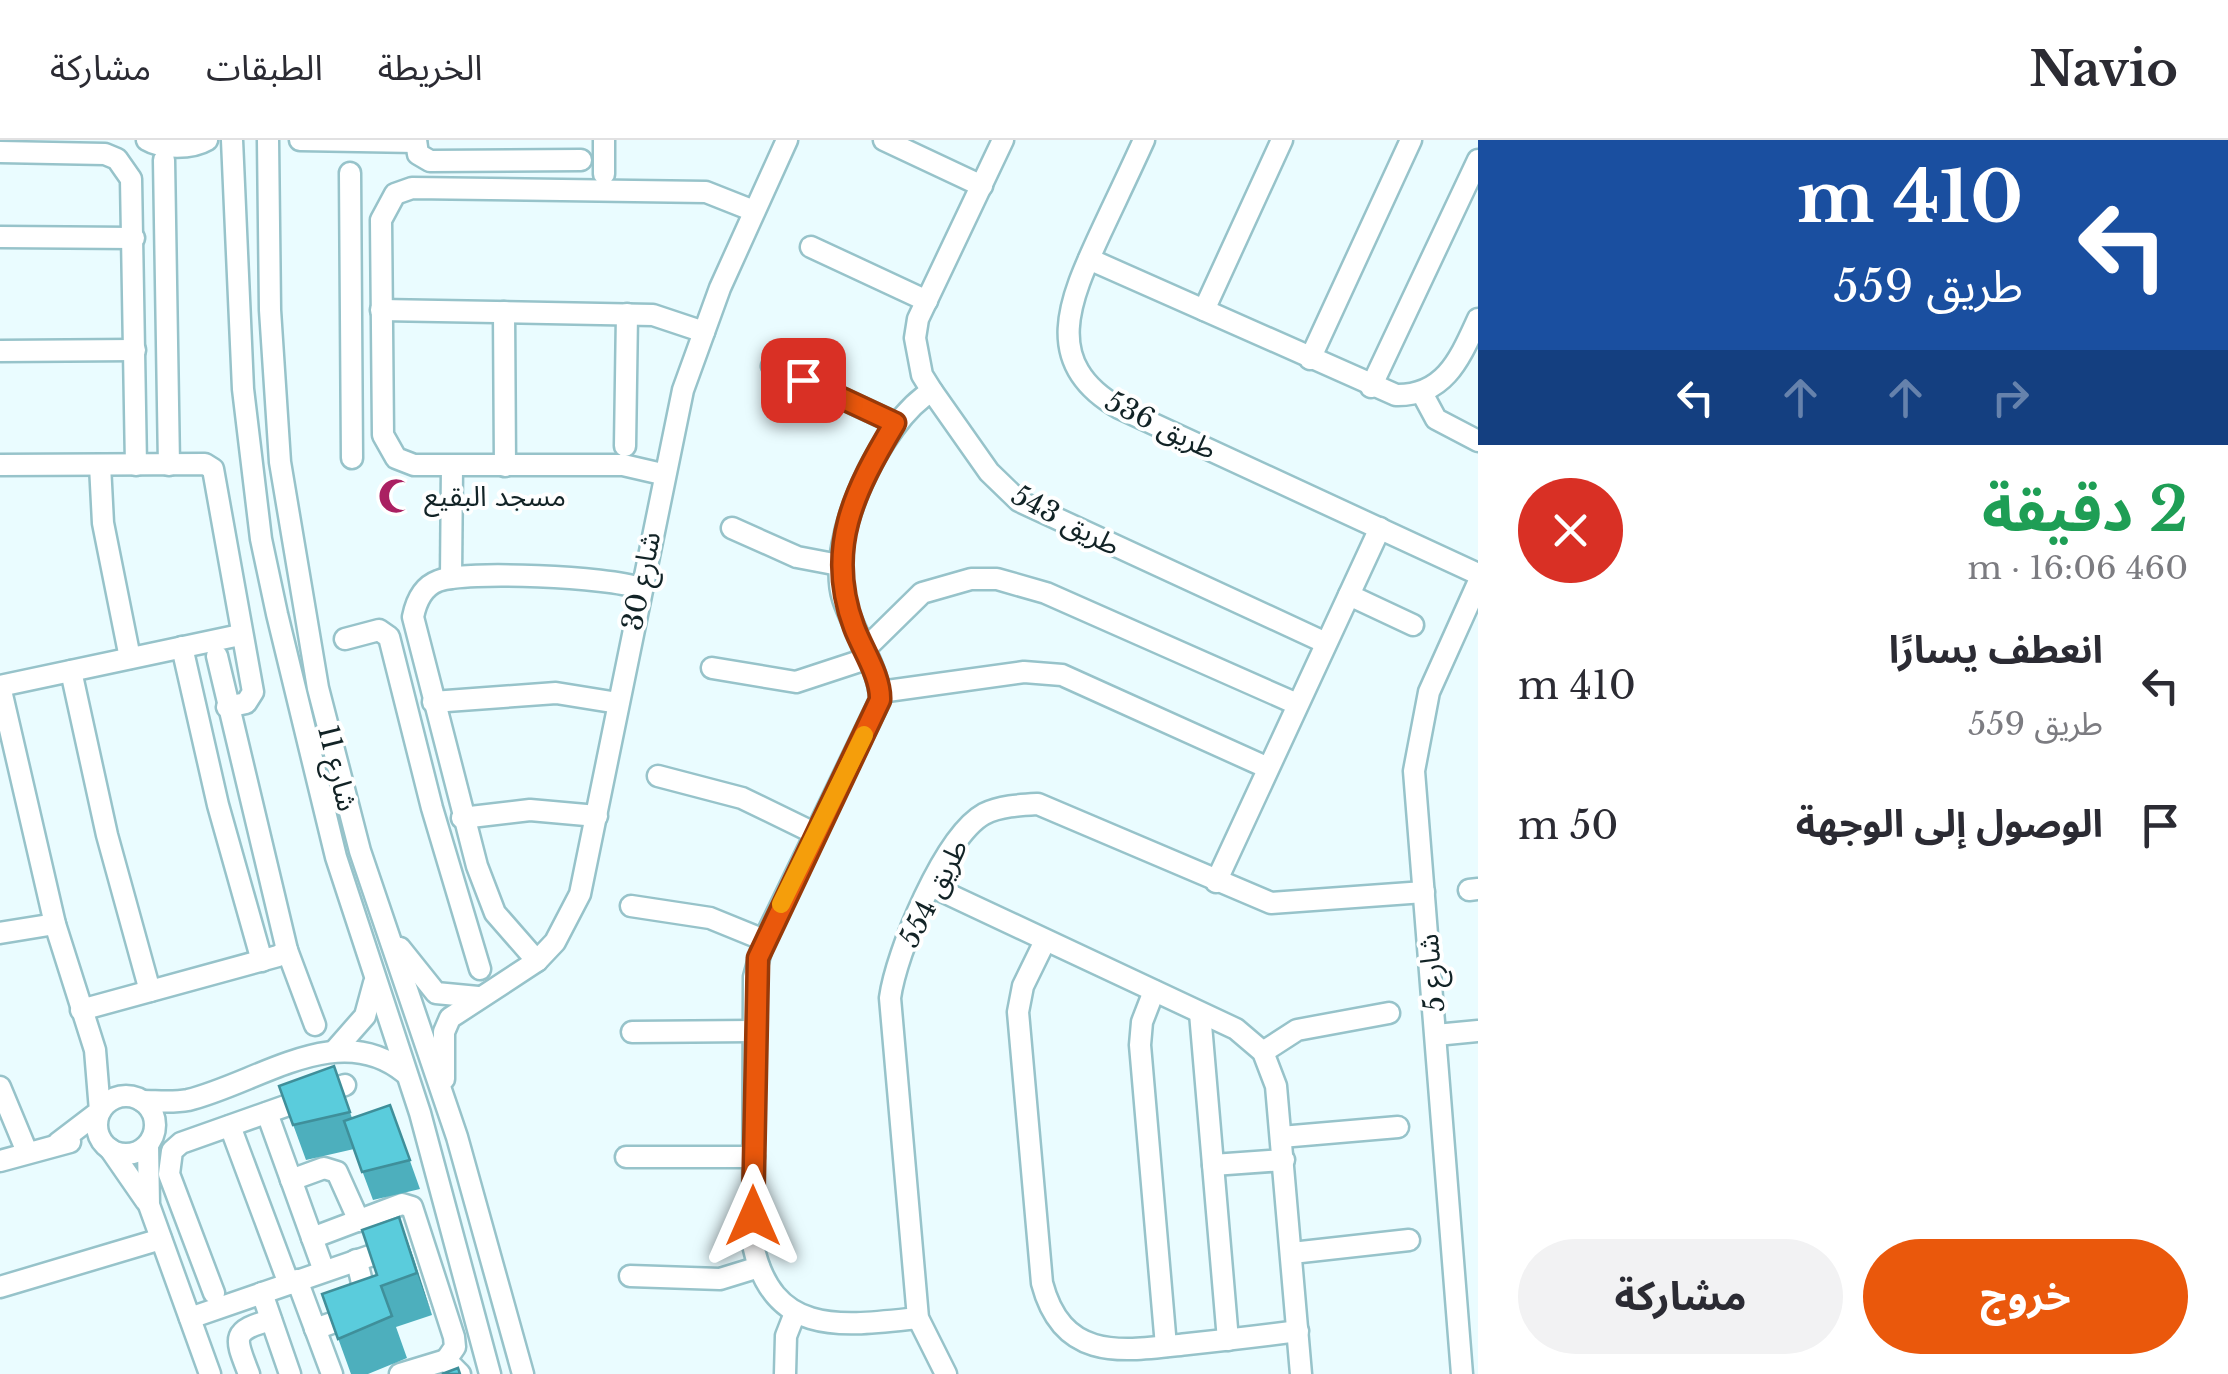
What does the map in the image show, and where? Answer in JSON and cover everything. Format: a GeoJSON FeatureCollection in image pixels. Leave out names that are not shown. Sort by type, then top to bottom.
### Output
{"type":"FeatureCollection","features":[{"type":"Feature","properties":{"kind":"street"},"geometry":{"type":"LineString","coordinates":[[147,140],[154,145],[195,146],[206,140]]}},
{"type":"Feature","properties":{"kind":"street","name":"شارع 11"},"geometry":{"type":"LineString","coordinates":[[232,140],[236,308],[261,539],[314,772],[448,1210],[490,1374]]}},
{"type":"Feature","properties":{"kind":"street","name":"شارع 11"},"geometry":{"type":"LineString","coordinates":[[268,140],[273,387],[290,538],[338,770],[442,1090],[523,1374]]}},
{"type":"Feature","properties":{"kind":"street"},"geometry":{"type":"LineString","coordinates":[[300,140],[416,141],[418,154],[425,160],[495,161],[581,150],[583,189]]}},
{"type":"Feature","properties":{"kind":"street"},"geometry":{"type":"LineString","coordinates":[[604,140],[604,174]]}},
{"type":"Feature","properties":{"kind":"street","name":"شارع 30"},"geometry":{"type":"LineString","coordinates":[[442,1090],[446,1025],[455,1012],[537,962],[570,919],[580,894],[662,474],[683,390],[754,211],[787,140]]}},
{"type":"Feature","properties":{"kind":"street"},"geometry":{"type":"LineString","coordinates":[[884,140],[982,186]]}},
{"type":"Feature","properties":{"kind":"street","name":"طريق 543"},"geometry":{"type":"LineString","coordinates":[[1003,140],[927,302],[915,338],[916,357],[932,391],[989,472],[1020,501],[1326,643]]}},
{"type":"Feature","properties":{"kind":"street","name":"طريق 536"},"geometry":{"type":"LineString","coordinates":[[1144,140],[1071,304],[1069,346],[1080,375],[1101,398],[1478,574]]}},
{"type":"Feature","properties":{"kind":"street"},"geometry":{"type":"LineString","coordinates":[[1204,310],[1282,140]]}},
{"type":"Feature","properties":{"kind":"street"},"geometry":{"type":"LineString","coordinates":[[1310,359],[1411,140]]}},
{"type":"Feature","properties":{"kind":"street"},"geometry":{"type":"LineString","coordinates":[[0,152],[27,146],[93,152],[116,159],[132,179],[136,466]]}},
{"type":"Feature","properties":{"kind":"street"},"geometry":{"type":"LineString","coordinates":[[164,160],[164,412],[169,465]]}},
{"type":"Feature","properties":{"kind":"street"},"geometry":{"type":"LineString","coordinates":[[1371,387],[1478,160]]}},
{"type":"Feature","properties":{"kind":"street"},"geometry":{"type":"LineString","coordinates":[[495,161],[496,189]]}},
{"type":"Feature","properties":{"kind":"street"},"geometry":{"type":"LineString","coordinates":[[350,173],[352,458]]}},
{"type":"Feature","properties":{"kind":"street"},"geometry":{"type":"LineString","coordinates":[[662,474],[623,464],[414,465],[396,458],[382,435],[381,220],[395,194],[412,188],[706,192],[754,211]]}},
{"type":"Feature","properties":{"kind":"street"},"geometry":{"type":"LineString","coordinates":[[0,237],[134,238]]}},
{"type":"Feature","properties":{"kind":"street"},"geometry":{"type":"LineString","coordinates":[[811,247],[927,302]]}},
{"type":"Feature","properties":{"kind":"street"},"geometry":{"type":"LineString","coordinates":[[1089,258],[1396,395],[1422,393],[1453,368],[1477,323]]}},
{"type":"Feature","properties":{"kind":"street"},"geometry":{"type":"LineString","coordinates":[[351,267],[380,266]]}},
{"type":"Feature","properties":{"kind":"street"},"geometry":{"type":"LineString","coordinates":[[134,277],[164,277]]}},
{"type":"Feature","properties":{"kind":"street"},"geometry":{"type":"LineString","coordinates":[[381,310],[662,316],[704,332]]}},
{"type":"Feature","properties":{"kind":"street"},"geometry":{"type":"LineString","coordinates":[[504,312],[505,466]]}},
{"type":"Feature","properties":{"kind":"street"},"geometry":{"type":"LineString","coordinates":[[625,446],[627,314]]}},
{"type":"Feature","properties":{"kind":"street"},"geometry":{"type":"LineString","coordinates":[[0,351],[135,350]]}},
{"type":"Feature","properties":{"kind":"street"},"geometry":{"type":"LineString","coordinates":[[772,366],[895,423]]}},
{"type":"Feature","properties":{"kind":"street"},"geometry":{"type":"LineString","coordinates":[[352,387],[380,389]]}},
{"type":"Feature","properties":{"kind":"street"},"geometry":{"type":"LineString","coordinates":[[918,1318],[833,1324],[795,1313],[776,1297],[759,1268],[752,1245],[753,1031],[754,976],[764,940],[880,692],[842,597],[838,566],[844,531],[895,423],[932,391]]}},
{"type":"Feature","properties":{"kind":"street"},"geometry":{"type":"LineString","coordinates":[[1422,393],[1436,419],[1478,441]]}},
{"type":"Feature","properties":{"kind":"street"},"geometry":{"type":"LineString","coordinates":[[136,412],[164,412]]}},
{"type":"Feature","properties":{"kind":"street"},"geometry":{"type":"LineString","coordinates":[[0,465],[205,464],[215,473],[240,635],[254,692],[246,703],[227,707]]}},
{"type":"Feature","properties":{"kind":"street"},"geometry":{"type":"LineString","coordinates":[[100,465],[103,522],[130,658]]}},
{"type":"Feature","properties":{"kind":"street"},"geometry":{"type":"LineString","coordinates":[[451,578],[452,466]]}},
{"type":"Feature","properties":{"kind":"street"},"geometry":{"type":"LineString","coordinates":[[732,528],[798,558],[838,566]]}},
{"type":"Feature","properties":{"kind":"street"},"geometry":{"type":"LineString","coordinates":[[1216,882],[1380,528]]}},
{"type":"Feature","properties":{"kind":"street"},"geometry":{"type":"LineString","coordinates":[[537,962],[496,913],[476,866],[413,618],[416,603],[424,590],[451,578],[605,579],[639,588]]}},
{"type":"Feature","properties":{"kind":"street"},"geometry":{"type":"LineString","coordinates":[[712,668],[796,682],[864,655],[922,593],[971,579],[997,579],[1046,594],[1297,704]]}},
{"type":"Feature","properties":{"kind":"street","name":"شارع 5"},"geometry":{"type":"LineString","coordinates":[[1462,1374],[1414,772],[1430,692],[1478,583]]}},
{"type":"Feature","properties":{"kind":"street"},"geometry":{"type":"LineString","coordinates":[[1349,595],[1413,625]]}},
{"type":"Feature","properties":{"kind":"street"},"geometry":{"type":"LineString","coordinates":[[345,639],[383,630],[398,671],[480,969]]}},
{"type":"Feature","properties":{"kind":"street"},"geometry":{"type":"LineString","coordinates":[[210,1374],[148,1206],[97,1129],[100,1111],[95,1050],[55,924],[0,686],[240,635]]}},
{"type":"Feature","properties":{"kind":"street"},"geometry":{"type":"LineString","coordinates":[[182,648],[218,805],[276,956],[315,1025]]}},
{"type":"Feature","properties":{"kind":"street"},"geometry":{"type":"LineString","coordinates":[[216,656],[276,956]]}},
{"type":"Feature","properties":{"kind":"street"},"geometry":{"type":"LineString","coordinates":[[398,671],[424,666]]}},
{"type":"Feature","properties":{"kind":"street"},"geometry":{"type":"LineString","coordinates":[[71,671],[106,830],[150,991]]}},
{"type":"Feature","properties":{"kind":"street"},"geometry":{"type":"LineString","coordinates":[[880,692],[1024,672],[1062,675],[1268,768]]}},
{"type":"Feature","properties":{"kind":"street"},"geometry":{"type":"LineString","coordinates":[[433,702],[556,694],[618,703]]}},
{"type":"Feature","properties":{"kind":"street"},"geometry":{"type":"LineString","coordinates":[[658,776],[742,798],[814,834]]}},
{"type":"Feature","properties":{"kind":"street","name":"طريق 554"},"geometry":{"type":"LineString","coordinates":[[946,1374],[918,1318],[890,998],[898,963],[948,852],[970,825],[1003,808],[1038,804],[1271,903],[1424,892]]}},
{"type":"Feature","properties":{"kind":"street"},"geometry":{"type":"LineString","coordinates":[[462,818],[530,810],[597,816]]}},
{"type":"Feature","properties":{"kind":"street"},"geometry":{"type":"LineString","coordinates":[[452,876],[476,866]]}},
{"type":"Feature","properties":{"kind":"street"},"geometry":{"type":"LineString","coordinates":[[932,887],[1236,1029],[1263,1052],[1276,1086],[1301,1374]]}},
{"type":"Feature","properties":{"kind":"street"},"geometry":{"type":"LineString","coordinates":[[631,906],[710,918],[764,940]]}},
{"type":"Feature","properties":{"kind":"street"},"geometry":{"type":"LineString","coordinates":[[0,934],[55,924]]}},
{"type":"Feature","properties":{"kind":"street"},"geometry":{"type":"LineString","coordinates":[[390,938],[436,993],[480,997]]}},
{"type":"Feature","properties":{"kind":"street"},"geometry":{"type":"LineString","coordinates":[[1045,941],[1023,986],[1018,1012],[1046,1299],[1064,1327],[1092,1345],[1124,1351],[1298,1331]]}},
{"type":"Feature","properties":{"kind":"street"},"geometry":{"type":"LineString","coordinates":[[81,1010],[276,956]]}},
{"type":"Feature","properties":{"kind":"street"},"geometry":{"type":"LineString","coordinates":[[336,1049],[366,1016],[375,981]]}},
{"type":"Feature","properties":{"kind":"street"},"geometry":{"type":"LineString","coordinates":[[1154,991],[1142,1022],[1140,1045],[1166,1346]]}},
{"type":"Feature","properties":{"kind":"street"},"geometry":{"type":"LineString","coordinates":[[1200,1013],[1228,1340]]}},
{"type":"Feature","properties":{"kind":"street"},"geometry":{"type":"LineString","coordinates":[[1263,1052],[1297,1030],[1389,1013]]}},
{"type":"Feature","properties":{"kind":"street"},"geometry":{"type":"LineString","coordinates":[[632,1032],[753,1031]]}},
{"type":"Feature","properties":{"kind":"street"},"geometry":{"type":"LineString","coordinates":[[1436,1035],[1478,1032]]}},
{"type":"Feature","properties":{"kind":"street"},"geometry":{"type":"LineString","coordinates":[[58,1143],[117,1098],[186,1100],[336,1049],[379,1056],[406,1073]]}},
{"type":"Feature","properties":{"kind":"street"},"geometry":{"type":"LineString","coordinates":[[95,1050],[154,1117],[148,1206]]}},
{"type":"Feature","properties":{"kind":"street"},"geometry":{"type":"LineString","coordinates":[[214,1293],[167,1162],[181,1143],[345,1085]]}},
{"type":"Feature","properties":{"kind":"street"},"geometry":{"type":"LineString","coordinates":[[0,1087],[27,1152]]}},
{"type":"Feature","properties":{"kind":"street"},"geometry":{"type":"LineString","coordinates":[[0,1160],[58,1143],[107,1147],[130,1154],[150,1141],[186,1100]]}},
{"type":"Feature","properties":{"kind":"street"},"geometry":{"type":"LineString","coordinates":[[267,1113],[324,1272]]}},
{"type":"Feature","properties":{"kind":"street"},"geometry":{"type":"LineString","coordinates":[[230,1126],[332,1374]]}},
{"type":"Feature","properties":{"kind":"street"},"geometry":{"type":"LineString","coordinates":[[1282,1137],[1398,1128]]}},
{"type":"Feature","properties":{"kind":"street"},"geometry":{"type":"LineString","coordinates":[[626,1157],[754,1157]]}},
{"type":"Feature","properties":{"kind":"street"},"geometry":{"type":"LineString","coordinates":[[1213,1165],[1284,1160]]}},
{"type":"Feature","properties":{"kind":"street"},"geometry":{"type":"LineString","coordinates":[[291,1180],[324,1168],[338,1172],[359,1220]]}},
{"type":"Feature","properties":{"kind":"street"},"geometry":{"type":"LineString","coordinates":[[312,1238],[406,1204],[414,1210],[455,1342],[453,1367],[400,1374]]}},
{"type":"Feature","properties":{"kind":"street"},"geometry":{"type":"LineString","coordinates":[[190,1318],[423,1237]]}},
{"type":"Feature","properties":{"kind":"street"},"geometry":{"type":"LineString","coordinates":[[0,1287],[161,1239]]}},
{"type":"Feature","properties":{"kind":"street"},"geometry":{"type":"LineString","coordinates":[[1292,1253],[1409,1240]]}},
{"type":"Feature","properties":{"kind":"street"},"geometry":{"type":"LineString","coordinates":[[315,1329],[354,1316],[362,1308],[366,1293],[356,1260]]}},
{"type":"Feature","properties":{"kind":"street"},"geometry":{"type":"LineString","coordinates":[[630,1276],[720,1279],[759,1268]]}},
{"type":"Feature","properties":{"kind":"street"},"geometry":{"type":"LineString","coordinates":[[1456,1294],[1478,1291]]}},
{"type":"Feature","properties":{"kind":"street"},"geometry":{"type":"LineString","coordinates":[[262,1293],[290,1374]]}},
{"type":"Feature","properties":{"kind":"street"},"geometry":{"type":"LineString","coordinates":[[785,1374],[786,1336],[795,1313]]}},
{"type":"Feature","properties":{"kind":"street"},"geometry":{"type":"LineString","coordinates":[[249,1374],[238,1344],[239,1335],[245,1328],[271,1320]]}},
{"type":"Feature","properties":{"kind":"building"},"geometry":{"type":"Polygon","coordinates":[[[334,1066],[350,1112],[293,1125],[279,1086],[334,1066]]]}},
{"type":"Feature","properties":{"kind":"building"},"geometry":{"type":"Polygon","coordinates":[[[390,1105],[410,1160],[362,1172],[344,1121],[390,1105]]]}},
{"type":"Feature","properties":{"kind":"building"},"geometry":{"type":"Polygon","coordinates":[[[399,1217],[417,1273],[381,1286],[392,1316],[338,1339],[322,1294],[377,1275],[362,1230],[399,1217]]]}},
{"type":"Feature","properties":{"kind":"slow traffic"},"geometry":{"type":"LineString","coordinates":[[781,904],[864,735]]}},
{"type":"Feature","properties":{"kind":"place","name":"مسجد البقيع"},"geometry":{"type":"Point","coordinates":[396,496]}},
{"type":"Feature","properties":{"kind":"route"},"geometry":{"type":"LineString","coordinates":[[753,1216],[754,976],[758,958],[880,700],[878,685],[842,597],[838,566],[850,515],[895,423],[803,380]]}}]}
